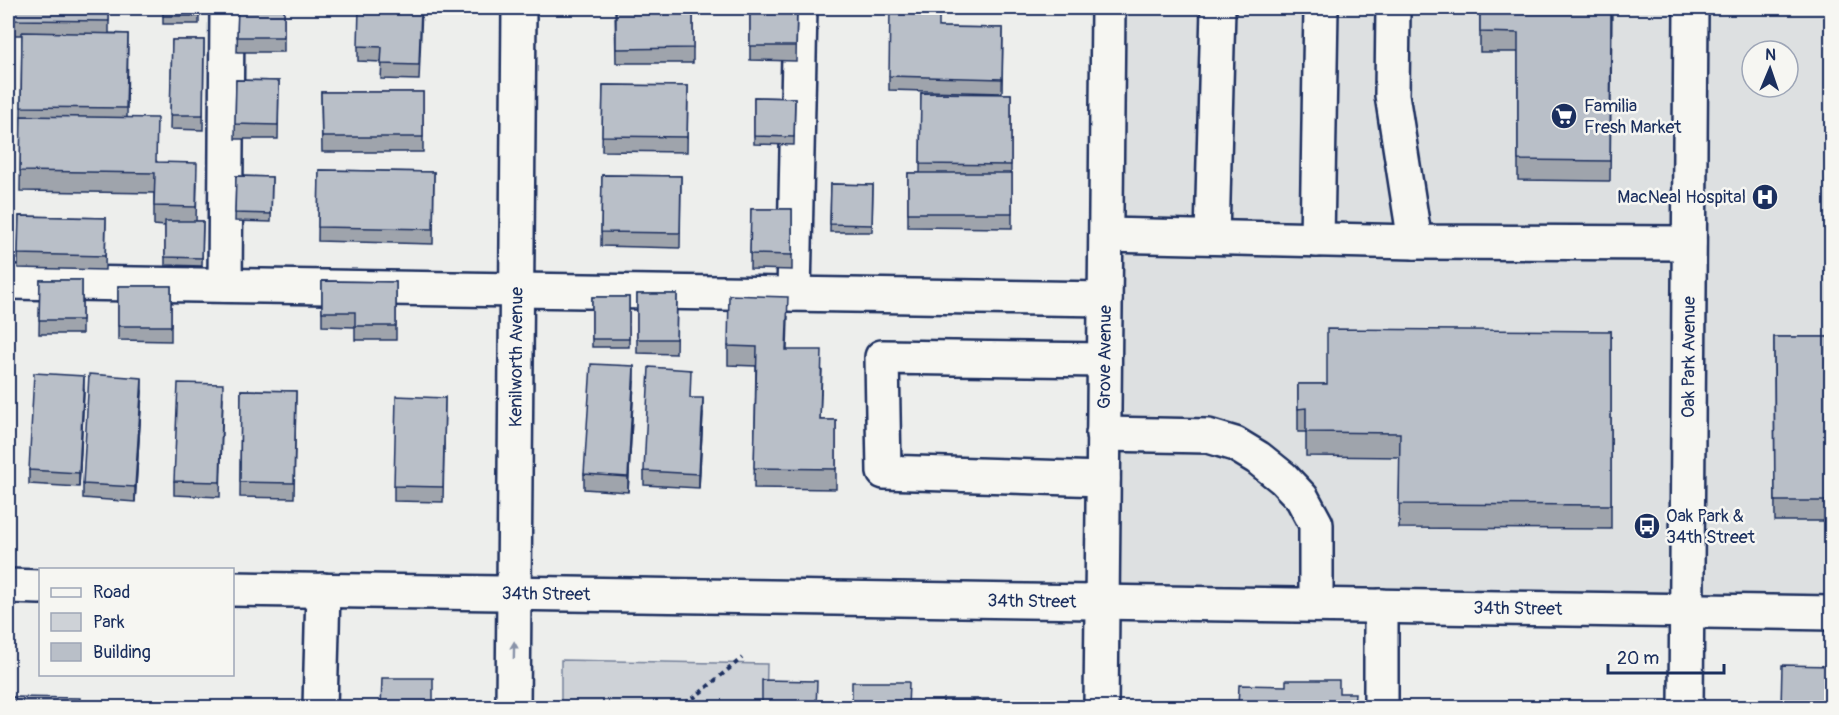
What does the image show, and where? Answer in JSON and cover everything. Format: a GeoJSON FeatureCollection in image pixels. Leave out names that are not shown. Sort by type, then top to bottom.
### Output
{"type":"FeatureCollection","features":[{"type":"Feature","properties":{"kind":"street"},"geometry":{"type":"LineString","coordinates":[[225,285],[227,8]]}},
{"type":"Feature","properties":{"kind":"street","name":"Kenilworth Avenue"},"geometry":{"type":"LineString","coordinates":[[513,708],[519,8]]}},
{"type":"Feature","properties":{"kind":"street"},"geometry":{"type":"LineString","coordinates":[[794,294],[800,8]]}},
{"type":"Feature","properties":{"kind":"street","name":"Grove Avenue"},"geometry":{"type":"LineString","coordinates":[[1101,708],[1108,8]]}},
{"type":"Feature","properties":{"kind":"street"},"geometry":{"type":"LineString","coordinates":[[1212,237],[1218,8]]}},
{"type":"Feature","properties":{"kind":"street"},"geometry":{"type":"LineString","coordinates":[[1317,240],[1321,8]]}},
{"type":"Feature","properties":{"kind":"street"},"geometry":{"type":"LineString","coordinates":[[1393,8],[1392,95],[1415,242]]}},
{"type":"Feature","properties":{"kind":"street","name":"Oak Park Avenue"},"geometry":{"type":"LineString","coordinates":[[1686,708],[1691,8]]}},
{"type":"Feature","properties":{"kind":"street"},"geometry":{"type":"LineString","coordinates":[[1106,235],[1415,242],[1689,243]]}},
{"type":"Feature","properties":{"kind":"street"},"geometry":{"type":"LineString","coordinates":[[8,282],[1105,299]]}},
{"type":"Feature","properties":{"kind":"street"},"geometry":{"type":"LineString","coordinates":[[1103,478],[884,472],[882,357],[1104,360]]}},
{"type":"Feature","properties":{"kind":"street"},"geometry":{"type":"LineString","coordinates":[[1104,434],[1208,436],[1235,444],[1258,458],[1283,478],[1302,498],[1316,524],[1316,605]]}},
{"type":"Feature","properties":{"kind":"street"},"geometry":{"type":"LineString","coordinates":[[8,586],[39,586]]}},
{"type":"Feature","properties":{"kind":"street","name":"34th Street"},"geometry":{"type":"LineString","coordinates":[[234,589],[1832,613]]}},
{"type":"Feature","properties":{"kind":"street"},"geometry":{"type":"LineString","coordinates":[[320,708],[323,590]]}},
{"type":"Feature","properties":{"kind":"street"},"geometry":{"type":"LineString","coordinates":[[1380,708],[1381,606]]}},
{"type":"Feature","properties":{"kind":"path"},"geometry":{"type":"LineString","coordinates":[[677,708],[695,697],[742,658]]}},
{"type":"Feature","properties":{"kind":"shaded area"},"geometry":{"type":"Polygon","coordinates":[[[911,8],[1100,8],[1100,12],[911,8]]]}},
{"type":"Feature","properties":{"kind":"shaded area"},"geometry":{"type":"Polygon","coordinates":[[[1115,8],[1831,8],[1831,606],[1110,596],[1115,8]]]}},
{"type":"Feature","properties":{"kind":"green space"},"geometry":{"type":"Polygon","coordinates":[[[561,660],[767,664],[766,707],[561,708],[561,660]]]}},
{"type":"Feature","properties":{"kind":"building"},"geometry":{"type":"Polygon","coordinates":[[[14,8],[109,8],[109,21],[13,20],[14,8]]]}},
{"type":"Feature","properties":{"kind":"building"},"geometry":{"type":"Polygon","coordinates":[[[163,8],[199,8],[199,16],[163,16],[163,8]]]}},
{"type":"Feature","properties":{"kind":"building"},"geometry":{"type":"Polygon","coordinates":[[[238,8],[284,8],[284,37],[237,37],[238,8]]]}},
{"type":"Feature","properties":{"kind":"building"},"geometry":{"type":"Polygon","coordinates":[[[359,8],[421,8],[419,65],[381,64],[382,47],[358,46],[359,8]]]}},
{"type":"Feature","properties":{"kind":"building"},"geometry":{"type":"Polygon","coordinates":[[[616,8],[693,8],[693,48],[616,49],[616,8]]]}},
{"type":"Feature","properties":{"kind":"building"},"geometry":{"type":"Polygon","coordinates":[[[750,8],[797,8],[796,46],[750,46],[750,8]]]}},
{"type":"Feature","properties":{"kind":"building"},"geometry":{"type":"Polygon","coordinates":[[[890,8],[939,8],[939,27],[1003,28],[1002,79],[889,76],[890,8]]]}},
{"type":"Feature","properties":{"kind":"building","name":"Familia Fresh Market"},"geometry":{"type":"Polygon","coordinates":[[[1480,8],[1611,8],[1610,161],[1518,160],[1518,33],[1480,32],[1480,8]]]}},
{"type":"Feature","properties":{"kind":"building"},"geometry":{"type":"Polygon","coordinates":[[[22,32],[128,34],[126,108],[21,107],[22,32]]]}},
{"type":"Feature","properties":{"kind":"building"},"geometry":{"type":"Polygon","coordinates":[[[172,40],[204,40],[203,115],[170,115],[172,40]]]}},
{"type":"Feature","properties":{"kind":"building"},"geometry":{"type":"Polygon","coordinates":[[[236,80],[279,81],[278,125],[235,124],[236,80]]]}},
{"type":"Feature","properties":{"kind":"building"},"geometry":{"type":"Polygon","coordinates":[[[603,85],[688,86],[687,137],[602,136],[603,85]]]}},
{"type":"Feature","properties":{"kind":"building"},"geometry":{"type":"Polygon","coordinates":[[[321,92],[423,92],[423,137],[322,137],[321,92]]]}},
{"type":"Feature","properties":{"kind":"building"},"geometry":{"type":"Polygon","coordinates":[[[921,93],[1011,94],[1011,165],[920,164],[921,93]]]}},
{"type":"Feature","properties":{"kind":"building"},"geometry":{"type":"Polygon","coordinates":[[[754,97],[795,98],[794,137],[754,136],[754,97]]]}},
{"type":"Feature","properties":{"kind":"building"},"geometry":{"type":"Polygon","coordinates":[[[21,116],[157,118],[156,162],[197,163],[196,207],[154,206],[155,173],[20,171],[21,116]]]}},
{"type":"Feature","properties":{"kind":"building"},"geometry":{"type":"Polygon","coordinates":[[[319,170],[434,172],[433,229],[318,227],[319,170]]]}},
{"type":"Feature","properties":{"kind":"building"},"geometry":{"type":"Polygon","coordinates":[[[908,173],[1012,173],[1012,213],[908,213],[908,173]]]}},
{"type":"Feature","properties":{"kind":"building"},"geometry":{"type":"Polygon","coordinates":[[[602,175],[681,176],[680,233],[601,232],[602,175]]]}},
{"type":"Feature","properties":{"kind":"building"},"geometry":{"type":"Polygon","coordinates":[[[236,176],[272,177],[271,214],[235,213],[236,176]]]}},
{"type":"Feature","properties":{"kind":"building"},"geometry":{"type":"Polygon","coordinates":[[[831,184],[873,185],[872,225],[830,224],[831,184]]]}},
{"type":"Feature","properties":{"kind":"building"},"geometry":{"type":"Polygon","coordinates":[[[751,209],[792,209],[792,255],[750,254],[751,209]]]}},
{"type":"Feature","properties":{"kind":"building"},"geometry":{"type":"Polygon","coordinates":[[[19,216],[106,218],[105,256],[18,254],[19,216]]]}},
{"type":"Feature","properties":{"kind":"building"},"geometry":{"type":"Polygon","coordinates":[[[165,221],[203,221],[202,258],[165,257],[165,221]]]}},
{"type":"Feature","properties":{"kind":"building"},"geometry":{"type":"Polygon","coordinates":[[[40,280],[82,280],[82,320],[39,320],[40,280]]]}},
{"type":"Feature","properties":{"kind":"building"},"geometry":{"type":"Polygon","coordinates":[[[322,281],[396,282],[396,326],[355,326],[355,312],[322,312],[322,281]]]}},
{"type":"Feature","properties":{"kind":"building"},"geometry":{"type":"Polygon","coordinates":[[[118,286],[171,286],[171,326],[118,326],[118,286]]]}},
{"type":"Feature","properties":{"kind":"building"},"geometry":{"type":"Polygon","coordinates":[[[637,294],[677,294],[676,339],[637,339],[637,294]]]}},
{"type":"Feature","properties":{"kind":"building"},"geometry":{"type":"Polygon","coordinates":[[[729,295],[788,297],[786,350],[822,350],[820,420],[836,420],[836,469],[754,468],[757,347],[728,346],[729,295]]]}},
{"type":"Feature","properties":{"kind":"building"},"geometry":{"type":"Polygon","coordinates":[[[592,297],[629,297],[629,339],[592,339],[592,297]]]}},
{"type":"Feature","properties":{"kind":"building"},"geometry":{"type":"Polygon","coordinates":[[[1327,329],[1611,331],[1611,505],[1399,504],[1400,433],[1306,432],[1306,408],[1298,409],[1298,384],[1327,384],[1327,329]]]}},
{"type":"Feature","properties":{"kind":"building"},"geometry":{"type":"Polygon","coordinates":[[[1774,337],[1832,337],[1832,501],[1775,501],[1774,337]]]}},
{"type":"Feature","properties":{"kind":"building"},"geometry":{"type":"Polygon","coordinates":[[[591,364],[634,366],[628,477],[584,474],[591,364]]]}},
{"type":"Feature","properties":{"kind":"building"},"geometry":{"type":"Polygon","coordinates":[[[649,367],[691,370],[690,398],[703,398],[699,474],[644,471],[649,367]]]}},
{"type":"Feature","properties":{"kind":"building"},"geometry":{"type":"Polygon","coordinates":[[[34,373],[84,376],[79,473],[29,470],[34,373]]]}},
{"type":"Feature","properties":{"kind":"building"},"geometry":{"type":"Polygon","coordinates":[[[89,374],[142,378],[135,487],[83,484],[89,374]]]}},
{"type":"Feature","properties":{"kind":"building"},"geometry":{"type":"Polygon","coordinates":[[[178,383],[223,384],[220,482],[174,481],[178,383]]]}},
{"type":"Feature","properties":{"kind":"building"},"geometry":{"type":"Polygon","coordinates":[[[241,390],[296,391],[294,483],[240,482],[241,390]]]}},
{"type":"Feature","properties":{"kind":"building"},"geometry":{"type":"Polygon","coordinates":[[[396,396],[445,398],[443,487],[394,486],[396,396]]]}},
{"type":"Feature","properties":{"kind":"building"},"geometry":{"type":"Polygon","coordinates":[[[1782,665],[1832,666],[1832,708],[1781,708],[1782,665]]]}},
{"type":"Feature","properties":{"kind":"building"},"geometry":{"type":"Polygon","coordinates":[[[382,678],[433,678],[433,708],[381,708],[382,678]]]}},
{"type":"Feature","properties":{"kind":"building"},"geometry":{"type":"Polygon","coordinates":[[[762,680],[817,681],[816,708],[762,708],[762,680]]]}},
{"type":"Feature","properties":{"kind":"building"},"geometry":{"type":"Polygon","coordinates":[[[1286,680],[1339,680],[1339,693],[1355,693],[1354,708],[1238,708],[1239,685],[1286,686],[1286,680]]]}},
{"type":"Feature","properties":{"kind":"building"},"geometry":{"type":"Polygon","coordinates":[[[852,682],[909,682],[908,708],[852,708],[852,682]]]}},
{"type":"Feature","properties":{"kind":"building"},"geometry":{"type":"Polygon","coordinates":[[[12,697],[80,698],[79,708],[12,708],[12,697]]]}},
{"type":"Feature","properties":{"kind":"building"},"geometry":{"type":"Polygon","coordinates":[[[943,699],[1003,699],[1003,708],[943,708],[943,699]]]}},
{"type":"Feature","properties":{"kind":"place","name":"Familia Fresh Market"},"geometry":{"type":"Point","coordinates":[1564,116]}},
{"type":"Feature","properties":{"kind":"place","name":"MacNeal Hospital"},"geometry":{"type":"Point","coordinates":[1765,197]}},
{"type":"Feature","properties":{"kind":"place","name":"Oak Park & 34th Street"},"geometry":{"type":"Point","coordinates":[1647,526]}}]}
